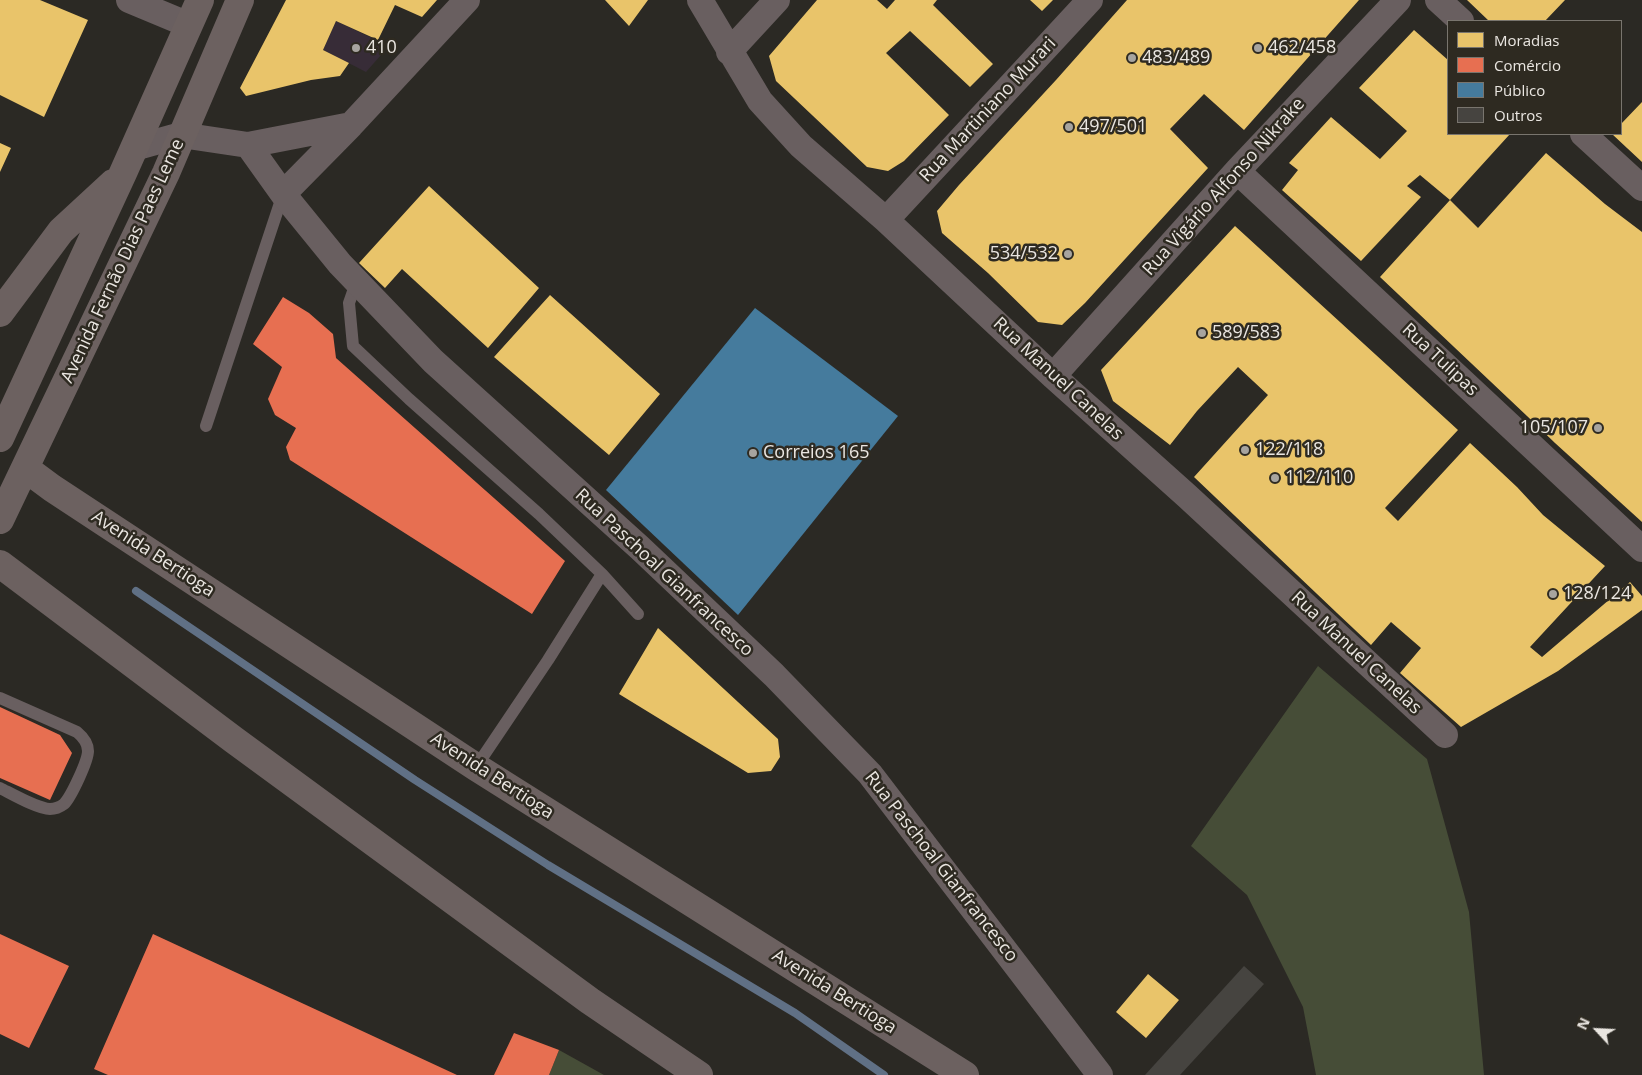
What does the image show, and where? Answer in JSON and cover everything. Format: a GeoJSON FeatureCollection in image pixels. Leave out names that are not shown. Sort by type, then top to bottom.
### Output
{"type":"FeatureCollection","features":[{"type":"Feature","properties":{"kind":"street"},"geometry":{"type":"LineString","coordinates":[[129,0],[189,25]]}},
{"type":"Feature","properties":{"kind":"street","name":"Avenida Fernão Dias Paes Leme"},"geometry":{"type":"LineString","coordinates":[[0,438],[123,173],[200,0]]}},
{"type":"Feature","properties":{"kind":"street","name":"Avenida Fernão Dias Paes Leme"},"geometry":{"type":"LineString","coordinates":[[0,520],[161,182],[240,0]]}},
{"type":"Feature","properties":{"kind":"street"},"geometry":{"type":"LineString","coordinates":[[283,194],[351,125],[468,0]]}},
{"type":"Feature","properties":{"kind":"street","name":"Rua Manuel Canelas"},"geometry":{"type":"LineString","coordinates":[[700,0],[729,52],[760,101],[802,146],[886,220],[1053,376],[1187,496],[1445,735]]}},
{"type":"Feature","properties":{"kind":"street"},"geometry":{"type":"LineString","coordinates":[[729,52],[777,0]]}},
{"type":"Feature","properties":{"kind":"street","name":"Rua Martiniano Murari"},"geometry":{"type":"LineString","coordinates":[[886,220],[1090,0]]}},
{"type":"Feature","properties":{"kind":"street","name":"Rua Vigário Alfonso Nikrake"},"geometry":{"type":"LineString","coordinates":[[1053,376],[1238,171],[1398,0]]}},
{"type":"Feature","properties":{"kind":"street"},"geometry":{"type":"LineString","coordinates":[[1438,0],[1460,20]]}},
{"type":"Feature","properties":{"kind":"street"},"geometry":{"type":"LineString","coordinates":[[134,148],[181,135],[248,145],[351,125]]}},
{"type":"Feature","properties":{"kind":"street"},"geometry":{"type":"LineString","coordinates":[[1584,135],[1642,188]]}},
{"type":"Feature","properties":{"kind":"street","name":"Rua Paschoal Gianfrancesco"},"geometry":{"type":"LineString","coordinates":[[248,145],[283,194],[340,264],[433,361],[640,548],[774,675],[870,774],[1100,1075]]}},
{"type":"Feature","properties":{"kind":"street","name":"Rua Tulipas"},"geometry":{"type":"LineString","coordinates":[[1238,171],[1642,549]]}},
{"type":"Feature","properties":{"kind":"street"},"geometry":{"type":"LineString","coordinates":[[0,313],[61,231],[123,173]]}},
{"type":"Feature","properties":{"kind":"street","name":"Avenida Bertioga"},"geometry":{"type":"LineString","coordinates":[[25,468],[52,488],[476,766],[965,1075]]}},
{"type":"Feature","properties":{"kind":"street"},"geometry":{"type":"LineString","coordinates":[[0,564],[234,740],[582,996],[699,1075]]}},
{"type":"Feature","properties":{"kind":"lane"},"geometry":{"type":"LineString","coordinates":[[206,426],[283,194]]}},
{"type":"Feature","properties":{"kind":"lane"},"geometry":{"type":"LineString","coordinates":[[357,280],[348,303],[353,346],[409,399],[539,514],[602,574],[638,614]]}},
{"type":"Feature","properties":{"kind":"lane"},"geometry":{"type":"LineString","coordinates":[[476,766],[548,660],[602,574]]}},
{"type":"Feature","properties":{"kind":"lane"},"geometry":{"type":"LineString","coordinates":[[0,698],[77,732],[83,737],[88,751],[69,798],[58,808],[42,808],[0,788]]}},
{"type":"Feature","properties":{"kind":"shaded area","name":"410"},"geometry":{"type":"Polygon","coordinates":[[[336,21],[389,46],[366,72],[323,50],[336,21]]]}},
{"type":"Feature","properties":{"kind":"green space"},"geometry":{"type":"Polygon","coordinates":[[[1318,666],[1427,759],[1469,912],[1484,1075],[1316,1075],[1303,1007],[1247,895],[1191,846],[1318,666]]]}},
{"type":"Feature","properties":{"kind":"green space"},"geometry":{"type":"Polygon","coordinates":[[[559,1050],[604,1075],[549,1075],[559,1050]]]}},
{"type":"Feature","properties":{"kind":"building: Moradias"},"geometry":{"type":"Polygon","coordinates":[[[0,0],[40,0],[88,20],[44,117],[0,95],[0,0]]]}},
{"type":"Feature","properties":{"kind":"building: Moradias"},"geometry":{"type":"Polygon","coordinates":[[[286,0],[437,0],[422,17],[395,5],[378,40],[336,21],[323,50],[349,63],[340,76],[311,80],[246,96],[240,88],[286,0]]]}},
{"type":"Feature","properties":{"kind":"building: Moradias"},"geometry":{"type":"Polygon","coordinates":[[[605,0],[648,0],[629,26],[605,0]]]}},
{"type":"Feature","properties":{"kind":"building: Moradias"},"geometry":{"type":"Polygon","coordinates":[[[817,0],[877,0],[887,9],[895,0],[937,0],[933,5],[993,64],[970,87],[910,31],[886,53],[949,115],[904,161],[888,171],[867,167],[776,81],[769,56],[817,0]]]}},
{"type":"Feature","properties":{"kind":"building: Moradias"},"geometry":{"type":"Polygon","coordinates":[[[1030,0],[1053,0],[1042,11],[1030,0]]]}},
{"type":"Feature","properties":{"kind":"building: Moradias"},"geometry":{"type":"Polygon","coordinates":[[[1127,0],[1359,0],[1244,130],[1204,94],[1170,129],[1208,168],[1085,303],[1062,325],[1038,322],[988,273],[942,233],[937,211],[1127,0]]]}},
{"type":"Feature","properties":{"kind":"building: Moradias"},"geometry":{"type":"Polygon","coordinates":[[[1467,0],[1565,0],[1546,20],[1488,20],[1467,0]]]}},
{"type":"Feature","properties":{"kind":"building: Moradias"},"geometry":{"type":"Polygon","coordinates":[[[1414,30],[1447,59],[1447,135],[1509,135],[1450,200],[1420,175],[1407,186],[1421,197],[1361,261],[1282,190],[1298,170],[1289,163],[1331,117],[1380,159],[1407,131],[1359,88],[1414,30]]]}},
{"type":"Feature","properties":{"kind":"building: Moradias"},"geometry":{"type":"Polygon","coordinates":[[[1642,102],[1642,162],[1613,135],[1622,135],[1622,123],[1642,102]]]}},
{"type":"Feature","properties":{"kind":"building: Moradias"},"geometry":{"type":"Polygon","coordinates":[[[0,143],[11,148],[0,172],[0,143]]]}},
{"type":"Feature","properties":{"kind":"building: Moradias"},"geometry":{"type":"Polygon","coordinates":[[[1546,153],[1605,204],[1642,232],[1642,522],[1555,443],[1380,277],[1450,200],[1478,228],[1546,153]]]}},
{"type":"Feature","properties":{"kind":"building: Moradias"},"geometry":{"type":"Polygon","coordinates":[[[429,186],[539,288],[488,348],[402,269],[385,288],[359,263],[429,186]]]}},
{"type":"Feature","properties":{"kind":"building: Moradias"},"geometry":{"type":"Polygon","coordinates":[[[1235,226],[1458,430],[1385,508],[1398,521],[1470,443],[1517,487],[1543,515],[1605,566],[1530,647],[1542,657],[1630,582],[1642,596],[1642,610],[1558,671],[1461,727],[1400,673],[1421,648],[1391,622],[1371,645],[1194,477],[1268,395],[1238,367],[1197,411],[1170,445],[1113,401],[1101,370],[1235,226]]]}},
{"type":"Feature","properties":{"kind":"building: Moradias"},"geometry":{"type":"Polygon","coordinates":[[[550,295],[660,394],[609,455],[494,357],[550,295]]]}},
{"type":"Feature","properties":{"kind":"building: Moradias"},"geometry":{"type":"Polygon","coordinates":[[[658,628],[778,739],[780,757],[771,771],[748,773],[619,694],[658,628]]]}},
{"type":"Feature","properties":{"kind":"building: Moradias"},"geometry":{"type":"Polygon","coordinates":[[[1148,974],[1179,1000],[1146,1038],[1116,1012],[1148,974]]]}},
{"type":"Feature","properties":{"kind":"building: Comércio"},"geometry":{"type":"Polygon","coordinates":[[[283,297],[309,313],[333,334],[336,358],[565,561],[532,614],[290,460],[286,447],[296,428],[275,415],[268,399],[282,367],[253,344],[283,297]]]}},
{"type":"Feature","properties":{"kind":"building: Comércio"},"geometry":{"type":"Polygon","coordinates":[[[0,707],[60,735],[72,753],[50,800],[0,778],[0,707]]]}},
{"type":"Feature","properties":{"kind":"building: Comércio"},"geometry":{"type":"Polygon","coordinates":[[[0,934],[69,966],[29,1048],[0,1034],[0,934]]]}},
{"type":"Feature","properties":{"kind":"building: Comércio"},"geometry":{"type":"Polygon","coordinates":[[[153,934],[457,1075],[108,1075],[94,1069],[153,934]]]}},
{"type":"Feature","properties":{"kind":"building: Comércio"},"geometry":{"type":"Polygon","coordinates":[[[514,1033],[559,1050],[549,1075],[494,1075],[514,1033]]]}},
{"type":"Feature","properties":{"kind":"building: Público","name":"Correios 165"},"geometry":{"type":"Polygon","coordinates":[[[755,308],[898,416],[738,615],[606,490],[755,308]]]}},
{"type":"Feature","properties":{"kind":"building: Outros"},"geometry":{"type":"Polygon","coordinates":[[[1244,966],[1264,984],[1180,1075],[1145,1075],[1244,966]]]}},
{"type":"Feature","properties":{"kind":"waterway"},"geometry":{"type":"LineString","coordinates":[[136,591],[415,780],[548,865],[795,1013],[884,1075]]}},
{"type":"Feature","properties":{"kind":"place","name":"410"},"geometry":{"type":"Point","coordinates":[356,48]}},
{"type":"Feature","properties":{"kind":"place","name":"462/458"},"geometry":{"type":"Point","coordinates":[1258,48]}},
{"type":"Feature","properties":{"kind":"place","name":"483/489"},"geometry":{"type":"Point","coordinates":[1132,58]}},
{"type":"Feature","properties":{"kind":"place","name":"497/501"},"geometry":{"type":"Point","coordinates":[1069,127]}},
{"type":"Feature","properties":{"kind":"place","name":"534/532"},"geometry":{"type":"Point","coordinates":[1068,254]}},
{"type":"Feature","properties":{"kind":"place","name":"589/583"},"geometry":{"type":"Point","coordinates":[1202,333]}},
{"type":"Feature","properties":{"kind":"place","name":"105/107"},"geometry":{"type":"Point","coordinates":[1598,428]}},
{"type":"Feature","properties":{"kind":"place","name":"122/118"},"geometry":{"type":"Point","coordinates":[1245,450]}},
{"type":"Feature","properties":{"kind":"place","name":"Correios 165"},"geometry":{"type":"Point","coordinates":[753,453]}},
{"type":"Feature","properties":{"kind":"place","name":"112/110"},"geometry":{"type":"Point","coordinates":[1275,478]}},
{"type":"Feature","properties":{"kind":"place","name":"128/124"},"geometry":{"type":"Point","coordinates":[1553,594]}}]}
